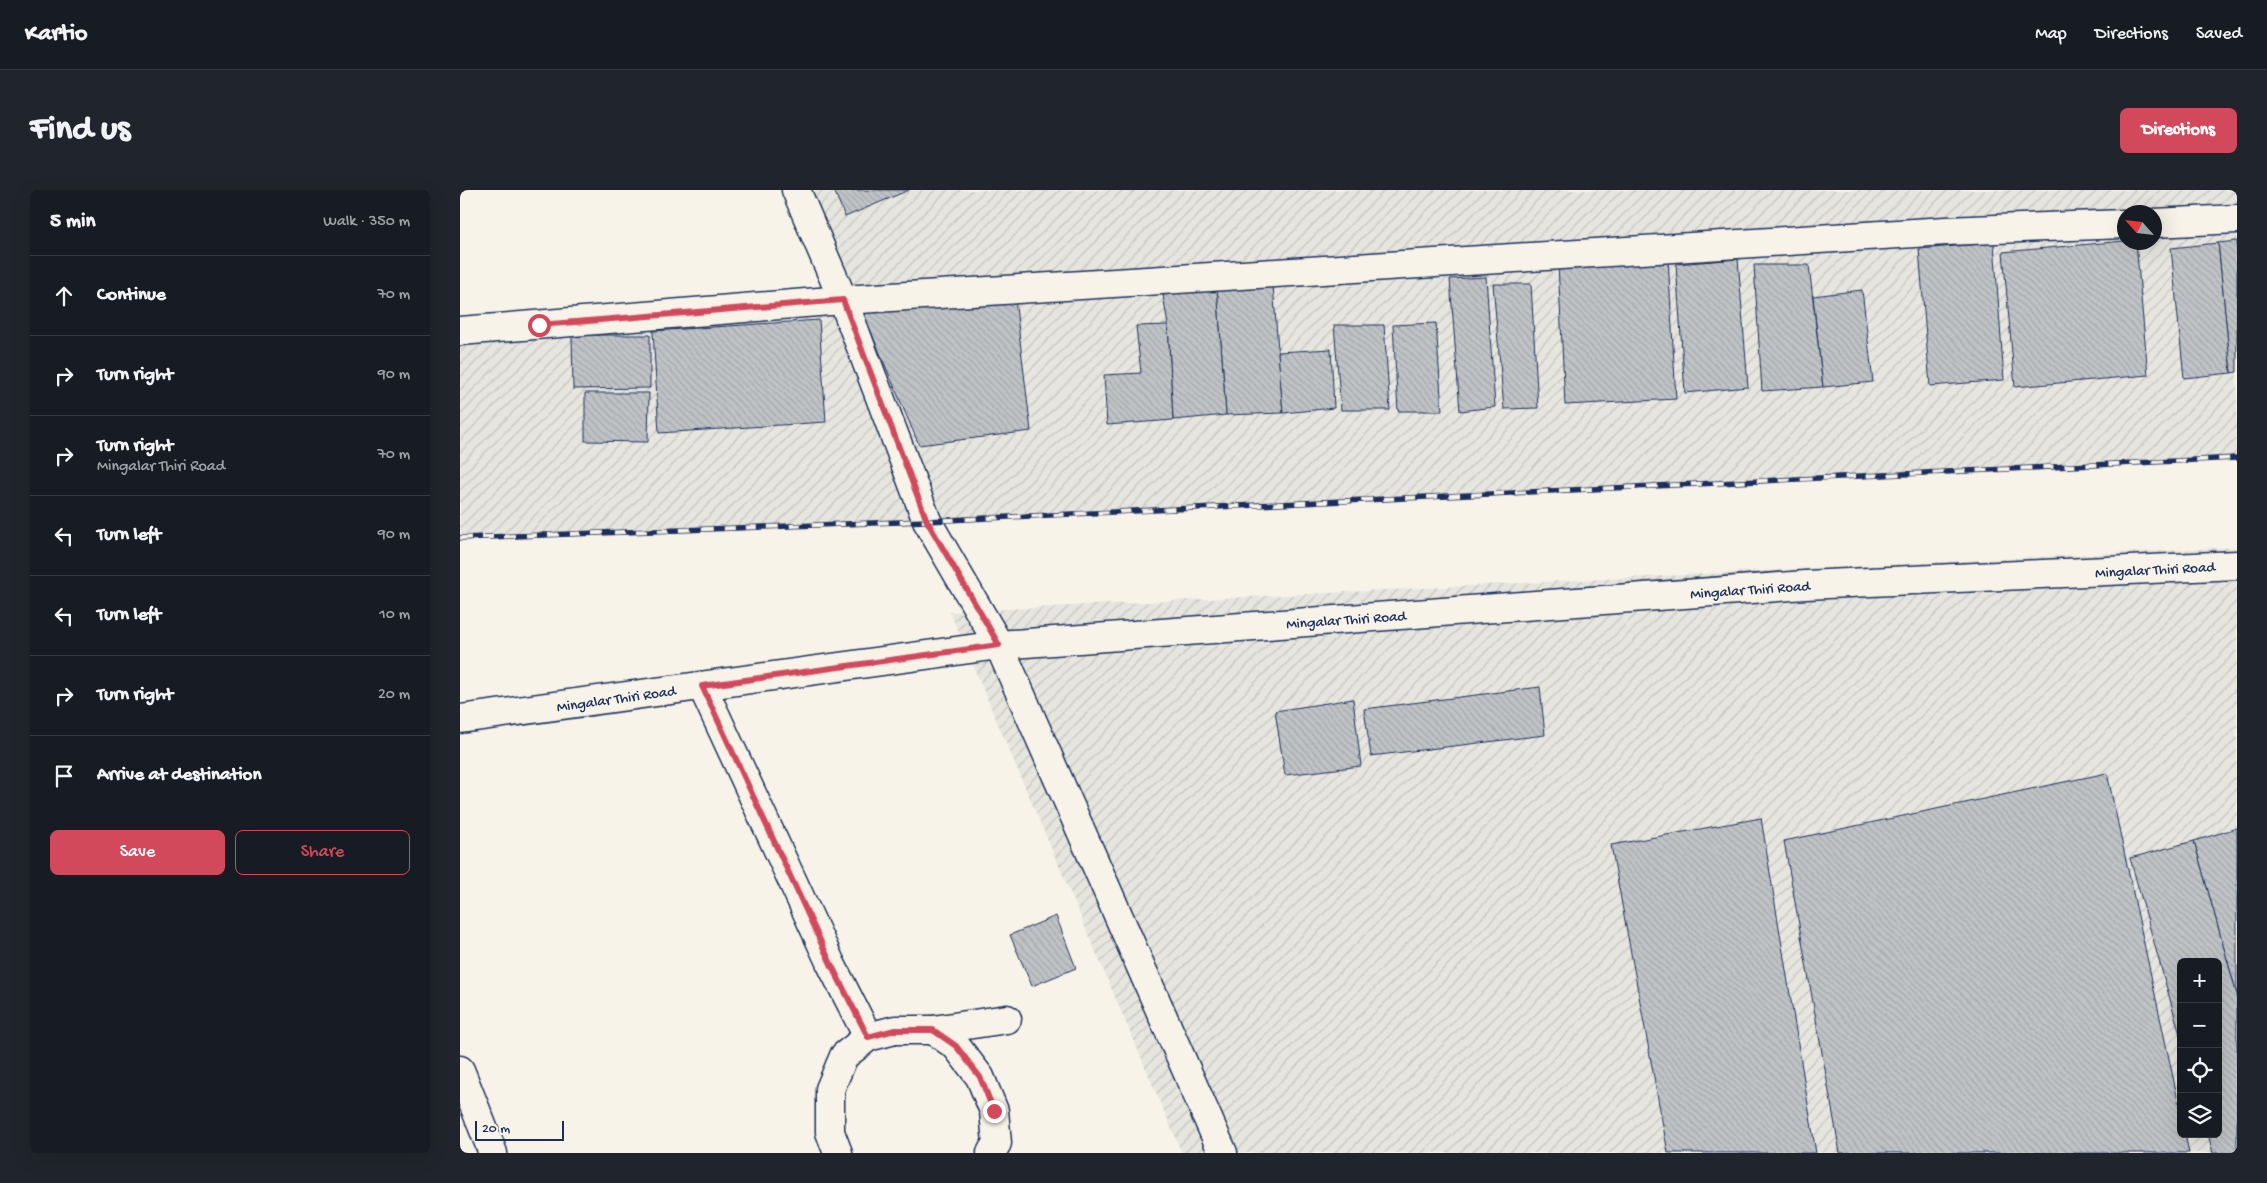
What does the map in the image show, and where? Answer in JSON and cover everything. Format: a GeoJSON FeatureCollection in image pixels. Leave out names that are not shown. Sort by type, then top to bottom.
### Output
{"type":"FeatureCollection","features":[{"type":"Feature","properties":{"kind":"street"},"geometry":{"type":"LineString","coordinates":[[796,190],[843,300],[927,521],[999,645],[1223,1153]]}},
{"type":"Feature","properties":{"kind":"street"},"geometry":{"type":"LineString","coordinates":[[2162,223],[2237,219]]}},
{"type":"Feature","properties":{"kind":"street"},"geometry":{"type":"LineString","coordinates":[[460,332],[843,300],[1946,231],[2117,224]]}},
{"type":"Feature","properties":{"kind":"street","name":"Mingalar Thiri Road"},"geometry":{"type":"LineString","coordinates":[[460,719],[999,645],[1805,585],[2237,565]]}},
{"type":"Feature","properties":{"kind":"street"},"geometry":{"type":"LineString","coordinates":[[702,686],[831,964],[868,1037]]}},
{"type":"Feature","properties":{"kind":"street"},"geometry":{"type":"LineString","coordinates":[[838,1153],[830,1132],[830,1089],[844,1056],[868,1037],[895,1030],[933,1030],[1007,1020]]}},
{"type":"Feature","properties":{"kind":"street"},"geometry":{"type":"LineString","coordinates":[[933,1030],[956,1046],[980,1077],[994,1111],[997,1143],[991,1153]]}},
{"type":"Feature","properties":{"kind":"street"},"geometry":{"type":"LineString","coordinates":[[460,1070],[466,1103],[493,1153]]}},
{"type":"Feature","properties":{"kind":"shaded area"},"geometry":{"type":"Polygon","coordinates":[[[785,190],[2237,190],[2237,458],[1278,504],[460,538],[460,332],[843,300],[785,190]]]}},
{"type":"Feature","properties":{"kind":"shaded area"},"geometry":{"type":"Polygon","coordinates":[[[2237,547],[2237,1153],[1182,1153],[950,612],[2237,547]]]}},
{"type":"Feature","properties":{"kind":"building"},"geometry":{"type":"Polygon","coordinates":[[[834,190],[909,190],[845,217],[834,190]]]}},
{"type":"Feature","properties":{"kind":"building"},"geometry":{"type":"Polygon","coordinates":[[[2237,241],[2237,372],[2231,373],[2218,243],[2237,241]]]}},
{"type":"Feature","properties":{"kind":"building"},"geometry":{"type":"Polygon","coordinates":[[[2117,242],[2117,250],[2137,250],[2148,375],[2015,387],[2003,252],[2117,242]]]}},
{"type":"Feature","properties":{"kind":"building"},"geometry":{"type":"Polygon","coordinates":[[[1994,243],[2004,380],[1930,386],[1919,249],[1994,243]]]}},
{"type":"Feature","properties":{"kind":"building"},"geometry":{"type":"Polygon","coordinates":[[[2218,243],[2231,373],[2184,378],[2171,248],[2218,243]]]}},
{"type":"Feature","properties":{"kind":"building"},"geometry":{"type":"Polygon","coordinates":[[[1668,258],[1676,399],[1565,405],[1558,264],[1668,258]]]}},
{"type":"Feature","properties":{"kind":"building"},"geometry":{"type":"Polygon","coordinates":[[[1738,259],[1748,387],[1685,393],[1676,264],[1738,259]]]}},
{"type":"Feature","properties":{"kind":"building"},"geometry":{"type":"Polygon","coordinates":[[[1754,265],[1809,265],[1823,387],[1762,391],[1754,265]]]}},
{"type":"Feature","properties":{"kind":"building"},"geometry":{"type":"Polygon","coordinates":[[[1486,277],[1495,407],[1460,411],[1450,279],[1486,277]]]}},
{"type":"Feature","properties":{"kind":"building"},"geometry":{"type":"Polygon","coordinates":[[[1493,284],[1531,284],[1538,408],[1504,409],[1493,284]]]}},
{"type":"Feature","properties":{"kind":"building"},"geometry":{"type":"Polygon","coordinates":[[[1273,285],[1283,413],[1226,415],[1217,286],[1273,285]]]}},
{"type":"Feature","properties":{"kind":"building"},"geometry":{"type":"Polygon","coordinates":[[[1217,286],[1226,415],[1173,420],[1168,325],[1163,295],[1217,286]]]}},
{"type":"Feature","properties":{"kind":"building"},"geometry":{"type":"Polygon","coordinates":[[[1862,290],[1873,382],[1823,387],[1813,296],[1862,290]]]}},
{"type":"Feature","properties":{"kind":"building"},"geometry":{"type":"Polygon","coordinates":[[[1015,299],[1031,431],[919,445],[860,306],[1015,299]]]}},
{"type":"Feature","properties":{"kind":"building"},"geometry":{"type":"Polygon","coordinates":[[[819,320],[826,422],[659,433],[653,331],[819,320]]]}},
{"type":"Feature","properties":{"kind":"building"},"geometry":{"type":"Polygon","coordinates":[[[1436,323],[1442,411],[1398,411],[1393,325],[1436,323]]]}},
{"type":"Feature","properties":{"kind":"building"},"geometry":{"type":"Polygon","coordinates":[[[1168,325],[1173,420],[1107,425],[1104,375],[1141,373],[1136,326],[1168,325]]]}},
{"type":"Feature","properties":{"kind":"building"},"geometry":{"type":"Polygon","coordinates":[[[1334,325],[1384,325],[1390,410],[1341,410],[1334,325]]]}},
{"type":"Feature","properties":{"kind":"building"},"geometry":{"type":"Polygon","coordinates":[[[572,335],[650,335],[650,388],[573,389],[572,335]]]}},
{"type":"Feature","properties":{"kind":"building"},"geometry":{"type":"Polygon","coordinates":[[[1331,349],[1334,408],[1283,413],[1278,352],[1331,349]]]}},
{"type":"Feature","properties":{"kind":"building"},"geometry":{"type":"Polygon","coordinates":[[[585,393],[649,393],[648,442],[585,441],[585,393]]]}},
{"type":"Feature","properties":{"kind":"building"},"geometry":{"type":"Polygon","coordinates":[[[1540,687],[1545,735],[1371,756],[1364,709],[1540,687]]]}},
{"type":"Feature","properties":{"kind":"building"},"geometry":{"type":"Polygon","coordinates":[[[1353,699],[1361,766],[1285,775],[1275,711],[1353,699]]]}},
{"type":"Feature","properties":{"kind":"building"},"geometry":{"type":"Polygon","coordinates":[[[2107,773],[2177,1096],[2177,1138],[2186,1138],[2189,1153],[1840,1153],[1784,841],[2107,773]]]}},
{"type":"Feature","properties":{"kind":"building"},"geometry":{"type":"Polygon","coordinates":[[[1761,818],[1816,1153],[1668,1153],[1611,845],[1761,818]]]}},
{"type":"Feature","properties":{"kind":"building"},"geometry":{"type":"Polygon","coordinates":[[[2237,828],[2237,995],[2194,841],[2237,828]]]}},
{"type":"Feature","properties":{"kind":"building"},"geometry":{"type":"Polygon","coordinates":[[[2194,841],[2237,995],[2237,1153],[2213,1153],[2209,1138],[2222,1138],[2222,958],[2177,958],[2177,1024],[2130,858],[2194,841]]]}},
{"type":"Feature","properties":{"kind":"building"},"geometry":{"type":"Polygon","coordinates":[[[1056,916],[1076,968],[1032,986],[1010,935],[1056,916]]]}},
{"type":"Feature","properties":{"kind":"railway"},"geometry":{"type":"LineString","coordinates":[[460,538],[927,521],[2237,458]]}},
{"type":"Feature","properties":{"kind":"route"},"geometry":{"type":"LineString","coordinates":[[539,325],[843,300],[927,521],[999,645],[702,686],[831,964],[868,1037],[895,1030],[933,1030],[956,1046],[980,1077],[994,1111]]}}]}
